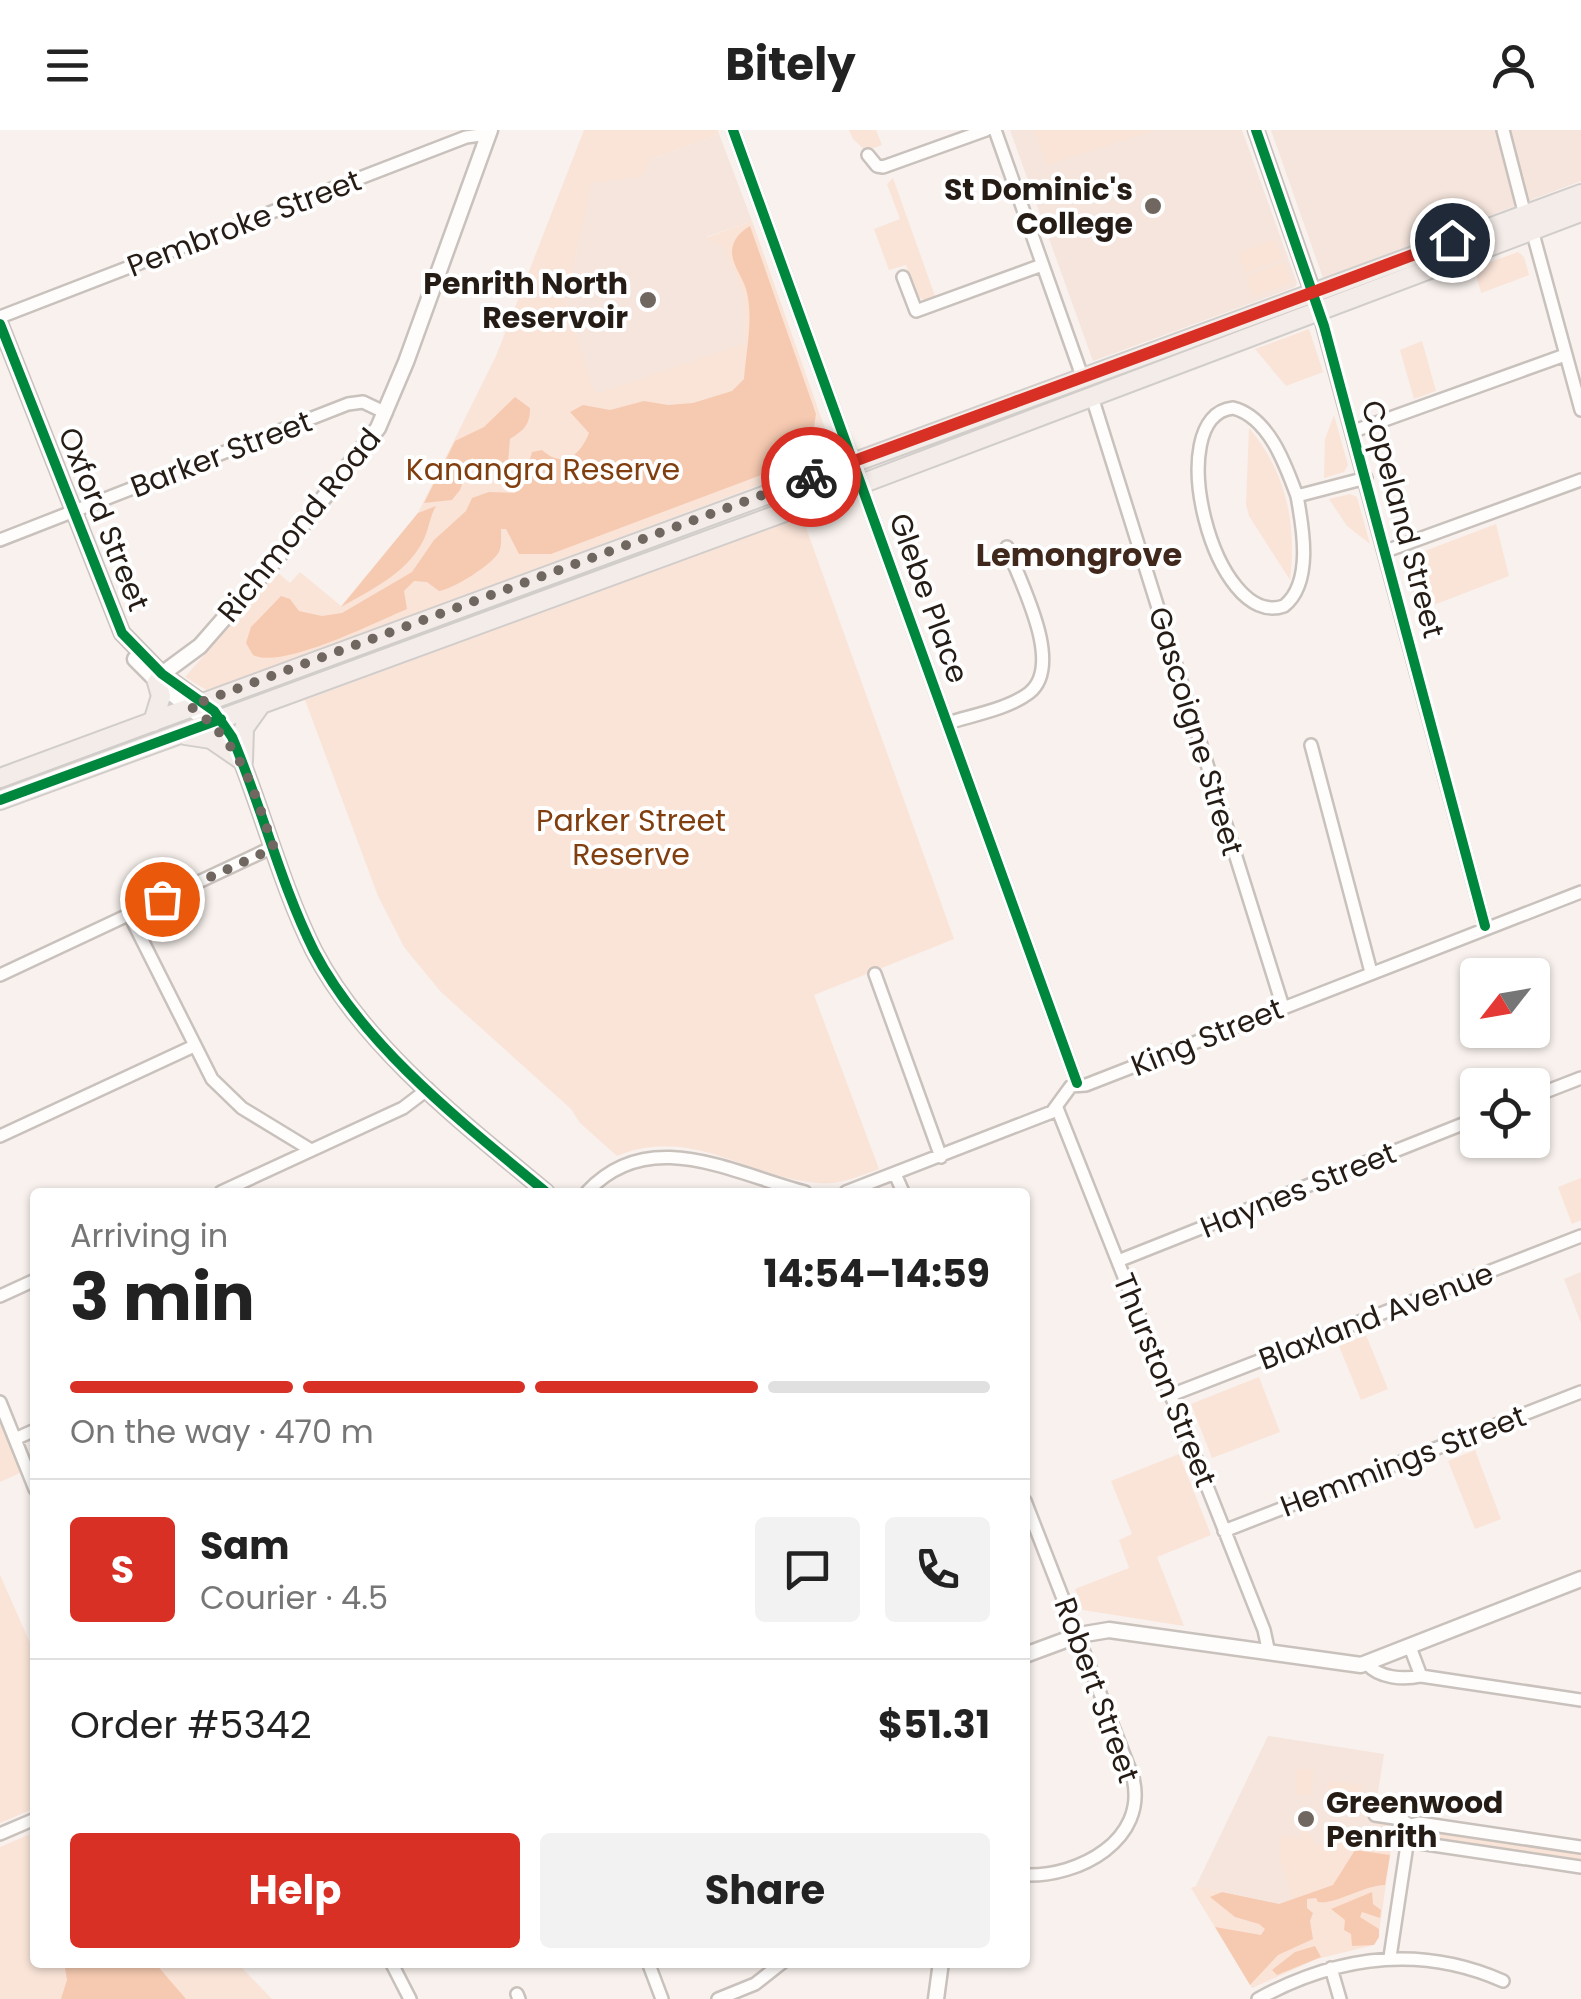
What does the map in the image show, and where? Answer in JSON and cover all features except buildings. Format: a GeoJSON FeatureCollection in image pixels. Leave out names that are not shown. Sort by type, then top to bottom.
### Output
{"type":"FeatureCollection","features":[{"type":"Feature","properties":{"kind":"highway"},"geometry":{"type":"LineString","coordinates":[[0,800],[1320,312],[1528,223],[1581,194]]}},
{"type":"Feature","properties":{"kind":"highway"},"geometry":{"type":"LineString","coordinates":[[0,778],[1082,376],[1314,293],[1528,223],[1581,212]]}},
{"type":"Feature","properties":{"kind":"highway"},"geometry":{"type":"LineString","coordinates":[[152,722],[161,696],[159,678]]}},
{"type":"Feature","properties":{"kind":"highway"},"geometry":{"type":"LineString","coordinates":[[242,761],[244,728],[262,704]]}},
{"type":"Feature","properties":{"kind":"highway"},"geometry":{"type":"LineString","coordinates":[[181,734],[211,739],[242,761]]}},
{"type":"Feature","properties":{"kind":"street","name":"Glebe Place"},"geometry":{"type":"LineString","coordinates":[[733,130],[1077,1083]]}},
{"type":"Feature","properties":{"kind":"street"},"geometry":{"type":"LineString","coordinates":[[868,155],[883,167],[986,130]]}},
{"type":"Feature","properties":{"kind":"street"},"geometry":{"type":"LineString","coordinates":[[995,130],[1082,376]]}},
{"type":"Feature","properties":{"kind":"street","name":"Copeland Street"},"geometry":{"type":"LineString","coordinates":[[1256,130],[1320,312],[1485,926]]}},
{"type":"Feature","properties":{"kind":"street"},"geometry":{"type":"LineString","coordinates":[[1503,130],[1581,410]]}},
{"type":"Feature","properties":{"kind":"street","name":"Pembroke Street"},"geometry":{"type":"LineString","coordinates":[[0,321],[488,131]]}},
{"type":"Feature","properties":{"kind":"street","name":"Richmond Road"},"geometry":{"type":"LineString","coordinates":[[159,678],[200,646],[276,559],[351,466],[386,412],[488,131]]}},
{"type":"Feature","properties":{"kind":"street"},"geometry":{"type":"LineString","coordinates":[[904,277],[916,311],[1042,265]]}},
{"type":"Feature","properties":{"kind":"street","name":"Oxford Street"},"geometry":{"type":"LineString","coordinates":[[0,321],[134,657],[217,721]]}},
{"type":"Feature","properties":{"kind":"street"},"geometry":{"type":"LineString","coordinates":[[1354,431],[1565,355]]}},
{"type":"Feature","properties":{"kind":"street","name":"Gascoigne Street"},"geometry":{"type":"LineString","coordinates":[[1092,397],[1284,1007]]}},
{"type":"Feature","properties":{"kind":"street","name":"Barker Street"},"geometry":{"type":"LineString","coordinates":[[0,540],[348,404],[363,402],[386,412]]}},
{"type":"Feature","properties":{"kind":"street"},"geometry":{"type":"LineString","coordinates":[[1229,408],[1249,414],[1276,448],[1297,496],[1303,534],[1299,584],[1286,604],[1263,608],[1250,602],[1231,578],[1207,529],[1199,462],[1209,419],[1229,408]]}},
{"type":"Feature","properties":{"kind":"street"},"geometry":{"type":"LineString","coordinates":[[1297,496],[1366,478]]}},
{"type":"Feature","properties":{"kind":"street"},"geometry":{"type":"LineString","coordinates":[[1386,551],[1581,480]]}},
{"type":"Feature","properties":{"kind":"street"},"geometry":{"type":"LineString","coordinates":[[948,723],[1024,697],[1042,675],[1043,645],[1007,547]]}},
{"type":"Feature","properties":{"kind":"street"},"geometry":{"type":"LineString","coordinates":[[217,721],[242,761],[302,925],[335,987],[375,1038],[541,1188]]}},
{"type":"Feature","properties":{"kind":"street"},"geometry":{"type":"LineString","coordinates":[[1311,745],[1371,972]]}},
{"type":"Feature","properties":{"kind":"street"},"geometry":{"type":"LineString","coordinates":[[0,976],[274,848]]}},
{"type":"Feature","properties":{"kind":"street","name":"King Street"},"geometry":{"type":"LineString","coordinates":[[1077,1083],[1086,1085],[1485,926],[1581,892]]}},
{"type":"Feature","properties":{"kind":"street"},"geometry":{"type":"LineString","coordinates":[[129,914],[206,1070],[228,1096],[311,1150]]}},
{"type":"Feature","properties":{"kind":"street"},"geometry":{"type":"LineString","coordinates":[[875,974],[941,1156]]}},
{"type":"Feature","properties":{"kind":"street"},"geometry":{"type":"LineString","coordinates":[[0,1136],[194,1046]]}},
{"type":"Feature","properties":{"kind":"street"},"geometry":{"type":"LineString","coordinates":[[1550,1090],[1581,1078]]}},
{"type":"Feature","properties":{"kind":"street"},"geometry":{"type":"LineString","coordinates":[[857,1188],[1058,1108],[1068,1088],[1077,1083]]}},
{"type":"Feature","properties":{"kind":"street"},"geometry":{"type":"LineString","coordinates":[[230,1188],[404,1108],[428,1089]]}},
{"type":"Feature","properties":{"kind":"street","name":"Thurston Street"},"geometry":{"type":"LineString","coordinates":[[1058,1108],[1264,1630],[1269,1653]]}},
{"type":"Feature","properties":{"kind":"street","name":"Haynes Street"},"geometry":{"type":"LineString","coordinates":[[1118,1261],[1460,1125]]}},
{"type":"Feature","properties":{"kind":"street"},"geometry":{"type":"LineString","coordinates":[[593,1188],[617,1168],[661,1156],[687,1158],[791,1188]]}},
{"type":"Feature","properties":{"kind":"street"},"geometry":{"type":"LineString","coordinates":[[895,1174],[901,1188]]}},
{"type":"Feature","properties":{"kind":"street","name":"Blaxland Avenue"},"geometry":{"type":"LineString","coordinates":[[1172,1395],[1581,1236]]}},
{"type":"Feature","properties":{"kind":"street"},"geometry":{"type":"LineString","coordinates":[[0,1296],[30,1282]]}},
{"type":"Feature","properties":{"kind":"street","name":"Hemmings Street"},"geometry":{"type":"LineString","coordinates":[[1224,1531],[1581,1392]]}},
{"type":"Feature","properties":{"kind":"street"},"geometry":{"type":"LineString","coordinates":[[0,1402],[30,1476]]}},
{"type":"Feature","properties":{"kind":"street"},"geometry":{"type":"LineString","coordinates":[[15,1439],[30,1432]]}},
{"type":"Feature","properties":{"kind":"street","name":"Robert Street"},"geometry":{"type":"LineString","coordinates":[[1030,1513],[1133,1778],[1134,1812],[1123,1834],[1102,1853],[1053,1872],[1030,1874]]}},
{"type":"Feature","properties":{"kind":"street"},"geometry":{"type":"LineString","coordinates":[[1030,1653],[1078,1635],[1110,1630],[1356,1666],[1581,1580]]}},
{"type":"Feature","properties":{"kind":"street"},"geometry":{"type":"LineString","coordinates":[[1410,1647],[1420,1676]]}},
{"type":"Feature","properties":{"kind":"street"},"geometry":{"type":"LineString","coordinates":[[1367,1664],[1378,1674],[1420,1676],[1581,1700]]}},
{"type":"Feature","properties":{"kind":"street"},"geometry":{"type":"LineString","coordinates":[[1375,1815],[1401,1819],[1410,1825],[1420,1823],[1581,1847]]}},
{"type":"Feature","properties":{"kind":"street"},"geometry":{"type":"LineString","coordinates":[[0,1834],[30,1821]]}},
{"type":"Feature","properties":{"kind":"street"},"geometry":{"type":"LineString","coordinates":[[1390,1957],[1410,1825]]}},
{"type":"Feature","properties":{"kind":"street"},"geometry":{"type":"LineString","coordinates":[[1406,1841],[1581,1867]]}},
{"type":"Feature","properties":{"kind":"street"},"geometry":{"type":"LineString","coordinates":[[1258,1999],[1331,1968],[1390,1957],[1449,1962],[1503,1981]]}},
{"type":"Feature","properties":{"kind":"street"},"geometry":{"type":"LineString","coordinates":[[395,1968],[410,1999]]}},
{"type":"Feature","properties":{"kind":"street"},"geometry":{"type":"LineString","coordinates":[[650,1968],[662,1999]]}},
{"type":"Feature","properties":{"kind":"street"},"geometry":{"type":"LineString","coordinates":[[718,1999],[755,1984],[775,1968]]}},
{"type":"Feature","properties":{"kind":"street"},"geometry":{"type":"LineString","coordinates":[[936,1999],[940,1968]]}},
{"type":"Feature","properties":{"kind":"street"},"geometry":{"type":"LineString","coordinates":[[1331,1968],[1340,1999]]}},
{"type":"Feature","properties":{"kind":"shaded area","name":"St Dominic's College"},"geometry":{"type":"Polygon","coordinates":[[[1010,130],[1242,130],[1297,283],[1295,287],[1093,361],[1010,130]]]}},
{"type":"Feature","properties":{"kind":"shaded area"},"geometry":{"type":"Polygon","coordinates":[[[1271,130],[1581,130],[1581,181],[1323,278],[1271,130]]]}},
{"type":"Feature","properties":{"kind":"shaded area"},"geometry":{"type":"Polygon","coordinates":[[[719,134],[752,221],[706,237],[723,247],[744,294],[745,343],[595,395],[566,303],[592,182],[640,177],[652,159],[719,134]]]}},
{"type":"Feature","properties":{"kind":"shaded area"},"geometry":{"type":"Polygon","coordinates":[[[1581,1272],[1581,1323],[1564,1279],[1581,1272]]]}},
{"type":"Feature","properties":{"kind":"shaded area","name":"Greenwood Penrith"},"geometry":{"type":"Polygon","coordinates":[[[1268,1736],[1384,1754],[1374,1817],[1395,1821],[1390,1855],[1333,1885],[1279,1904],[1196,1886],[1268,1736]]]}},
{"type":"Feature","properties":{"kind":"green space","name":"Kanangra Reserve"},"geometry":{"type":"Polygon","coordinates":[[[584,130],[718,130],[719,134],[652,159],[641,177],[592,183],[566,303],[595,394],[745,343],[743,294],[723,247],[705,238],[752,221],[835,457],[208,691],[185,677],[277,572],[290,583],[300,572],[341,606],[418,513],[496,356],[584,130]]]}},
{"type":"Feature","properties":{"kind":"green space"},"geometry":{"type":"Polygon","coordinates":[[[849,130],[876,130],[882,145],[866,151],[849,130]]]}},
{"type":"Feature","properties":{"kind":"green space"},"geometry":{"type":"Polygon","coordinates":[[[1034,130],[1156,130],[1047,165],[1034,130]]]}},
{"type":"Feature","properties":{"kind":"green space"},"geometry":{"type":"Polygon","coordinates":[[[893,178],[935,296],[924,300],[918,297],[906,265],[889,270],[874,229],[900,219],[887,184],[893,178]]]}},
{"type":"Feature","properties":{"kind":"green space"},"geometry":{"type":"Polygon","coordinates":[[[750,226],[816,414],[813,434],[793,463],[551,554],[519,554],[506,529],[501,529],[501,547],[495,557],[453,586],[439,591],[427,582],[414,581],[404,591],[407,609],[306,650],[266,658],[253,655],[246,643],[251,627],[281,596],[290,599],[299,611],[322,616],[342,613],[412,572],[434,540],[466,511],[472,498],[489,492],[515,493],[532,452],[542,450],[557,459],[576,453],[589,433],[570,412],[583,405],[610,410],[644,401],[668,405],[693,403],[732,391],[744,379],[749,323],[746,289],[732,251],[738,236],[750,226]]]}},
{"type":"Feature","properties":{"kind":"green space"},"geometry":{"type":"Polygon","coordinates":[[[1275,239],[1283,259],[1245,273],[1238,253],[1275,239]]]}},
{"type":"Feature","properties":{"kind":"green space"},"geometry":{"type":"Polygon","coordinates":[[[1518,252],[1524,257],[1529,275],[1481,293],[1474,268],[1518,252]]]}},
{"type":"Feature","properties":{"kind":"green space"},"geometry":{"type":"Polygon","coordinates":[[[1284,262],[1292,282],[1253,297],[1246,276],[1284,262]]]}},
{"type":"Feature","properties":{"kind":"green space"},"geometry":{"type":"Polygon","coordinates":[[[1309,329],[1323,372],[1286,386],[1255,349],[1309,329]]]}},
{"type":"Feature","properties":{"kind":"green space"},"geometry":{"type":"Polygon","coordinates":[[[1422,341],[1436,391],[1414,399],[1400,350],[1422,341]]]}},
{"type":"Feature","properties":{"kind":"green space"},"geometry":{"type":"Polygon","coordinates":[[[515,397],[530,408],[529,419],[510,439],[508,463],[500,475],[472,458],[452,500],[424,503],[455,441],[484,427],[515,397]]]}},
{"type":"Feature","properties":{"kind":"green space"},"geometry":{"type":"Polygon","coordinates":[[[1334,415],[1348,465],[1344,472],[1324,478],[1325,439],[1334,415]]]}},
{"type":"Feature","properties":{"kind":"green space"},"geometry":{"type":"Polygon","coordinates":[[[1249,428],[1272,462],[1286,499],[1292,538],[1290,580],[1249,516],[1249,428]]]}},
{"type":"Feature","properties":{"kind":"green space"},"geometry":{"type":"Polygon","coordinates":[[[1350,494],[1357,497],[1370,544],[1347,526],[1329,499],[1350,494]]]}},
{"type":"Feature","properties":{"kind":"green space","name":"Parker Street Reserve"},"geometry":{"type":"Polygon","coordinates":[[[848,499],[854,506],[805,525],[954,939],[814,995],[879,1169],[842,1181],[819,1183],[670,1146],[617,1156],[580,1123],[571,1109],[441,992],[404,947],[378,896],[305,700],[848,499]]]}},
{"type":"Feature","properties":{"kind":"green space"},"geometry":{"type":"Polygon","coordinates":[[[436,506],[422,543],[406,564],[341,607],[418,513],[436,506]]]}},
{"type":"Feature","properties":{"kind":"green space"},"geometry":{"type":"Polygon","coordinates":[[[1496,524],[1509,576],[1418,611],[1405,566],[1409,557],[1496,524]]]}},
{"type":"Feature","properties":{"kind":"green space"},"geometry":{"type":"Polygon","coordinates":[[[1581,1178],[1581,1220],[1572,1224],[1558,1187],[1581,1178]]]}},
{"type":"Feature","properties":{"kind":"green space"},"geometry":{"type":"Polygon","coordinates":[[[1366,1335],[1388,1389],[1361,1400],[1339,1346],[1366,1335]]]}},
{"type":"Feature","properties":{"kind":"green space"},"geometry":{"type":"Polygon","coordinates":[[[1259,1377],[1280,1432],[1212,1458],[1191,1404],[1259,1377]]]}},
{"type":"Feature","properties":{"kind":"green space"},"geometry":{"type":"Polygon","coordinates":[[[0,1423],[22,1472],[0,1482],[0,1423]]]}},
{"type":"Feature","properties":{"kind":"green space"},"geometry":{"type":"Polygon","coordinates":[[[1475,1450],[1501,1519],[1475,1529],[1448,1461],[1475,1450]]]}},
{"type":"Feature","properties":{"kind":"green space"},"geometry":{"type":"Polygon","coordinates":[[[1179,1454],[1211,1535],[1157,1557],[1184,1626],[1083,1610],[1075,1589],[1129,1568],[1119,1540],[1132,1534],[1111,1481],[1179,1454]]]}},
{"type":"Feature","properties":{"kind":"green space"},"geometry":{"type":"Polygon","coordinates":[[[0,1575],[30,1643],[30,1810],[0,1823],[0,1575]]]}},
{"type":"Feature","properties":{"kind":"green space"},"geometry":{"type":"Polygon","coordinates":[[[1296,1771],[1314,1771],[1311,1796],[1295,1794],[1296,1771]]]}},
{"type":"Feature","properties":{"kind":"green space"},"geometry":{"type":"Polygon","coordinates":[[[1328,1780],[1363,1785],[1358,1820],[1350,1819],[1339,1805],[1325,1800],[1328,1780]]]}},
{"type":"Feature","properties":{"kind":"green space"},"geometry":{"type":"Polygon","coordinates":[[[1304,1824],[1311,1839],[1320,1845],[1332,1844],[1347,1835],[1392,1842],[1378,1939],[1370,1946],[1317,1959],[1252,1988],[1191,1888],[1279,1904],[1292,1899],[1280,1858],[1281,1835],[1301,1838],[1304,1824]]]}},
{"type":"Feature","properties":{"kind":"green space"},"geometry":{"type":"Polygon","coordinates":[[[1422,1827],[1581,1852],[1581,1863],[1417,1837],[1416,1832],[1422,1827]]]}},
{"type":"Feature","properties":{"kind":"green space"},"geometry":{"type":"Polygon","coordinates":[[[30,1834],[30,1968],[242,1968],[272,1999],[0,1999],[0,1847],[30,1834]]]}},
{"type":"Feature","properties":{"kind":"green space"},"geometry":{"type":"Polygon","coordinates":[[[1355,1850],[1390,1855],[1385,1885],[1325,1902],[1307,1899],[1307,1908],[1313,1913],[1313,1939],[1278,1955],[1250,1985],[1215,1927],[1261,1935],[1265,1929],[1235,1917],[1210,1897],[1222,1892],[1279,1904],[1333,1885],[1355,1850]]]}},
{"type":"Feature","properties":{"kind":"green space"},"geometry":{"type":"Polygon","coordinates":[[[1372,1892],[1373,1904],[1381,1910],[1380,1918],[1362,1912],[1360,1917],[1379,1929],[1379,1937],[1374,1945],[1352,1946],[1351,1934],[1344,1930],[1345,1920],[1331,1909],[1372,1892]]]}},
{"type":"Feature","properties":{"kind":"green space"},"geometry":{"type":"Polygon","coordinates":[[[1315,1946],[1321,1957],[1277,1975],[1272,1970],[1295,1952],[1315,1946]]]}},
{"type":"Feature","properties":{"kind":"green space"},"geometry":{"type":"Polygon","coordinates":[[[65,1968],[159,1968],[186,1999],[61,1999],[67,1980],[65,1968]]]}},
{"type":"Feature","properties":{"kind":"cycle path"},"geometry":{"type":"LineString","coordinates":[[733,130],[1077,1083]]}},
{"type":"Feature","properties":{"kind":"cycle path"},"geometry":{"type":"LineString","coordinates":[[1256,130],[1324,326],[1485,926]]}},
{"type":"Feature","properties":{"kind":"cycle path"},"geometry":{"type":"LineString","coordinates":[[0,324],[122,633],[162,674],[214,711],[232,737],[302,925],[335,986],[360,1020],[418,1082],[541,1188]]}},
{"type":"Feature","properties":{"kind":"cycle path"},"geometry":{"type":"LineString","coordinates":[[0,800],[221,719]]}},
{"type":"Feature","properties":{"kind":"way so far"},"geometry":{"type":"LineString","coordinates":[[162,899],[274,848],[242,761],[212,723],[190,706],[811,477]]}},
{"type":"Feature","properties":{"kind":"place","name":"St Dominic's College"},"geometry":{"type":"Point","coordinates":[1153,206]}},
{"type":"Feature","properties":{"kind":"place","name":"Penrith North Reservoir"},"geometry":{"type":"Point","coordinates":[648,300]}},
{"type":"Feature","properties":{"kind":"place","name":"Greenwood Penrith"},"geometry":{"type":"Point","coordinates":[1306,1819]}},
{"type":"Feature","properties":{"kind":"district","name":"Lemongrove"},"geometry":{"type":"Point","coordinates":[1079,554]}},
{"type":"Feature","properties":{"kind":"route"},"geometry":{"type":"LineString","coordinates":[[811,477],[1181,340],[1229,326],[1452,240]]}}]}
